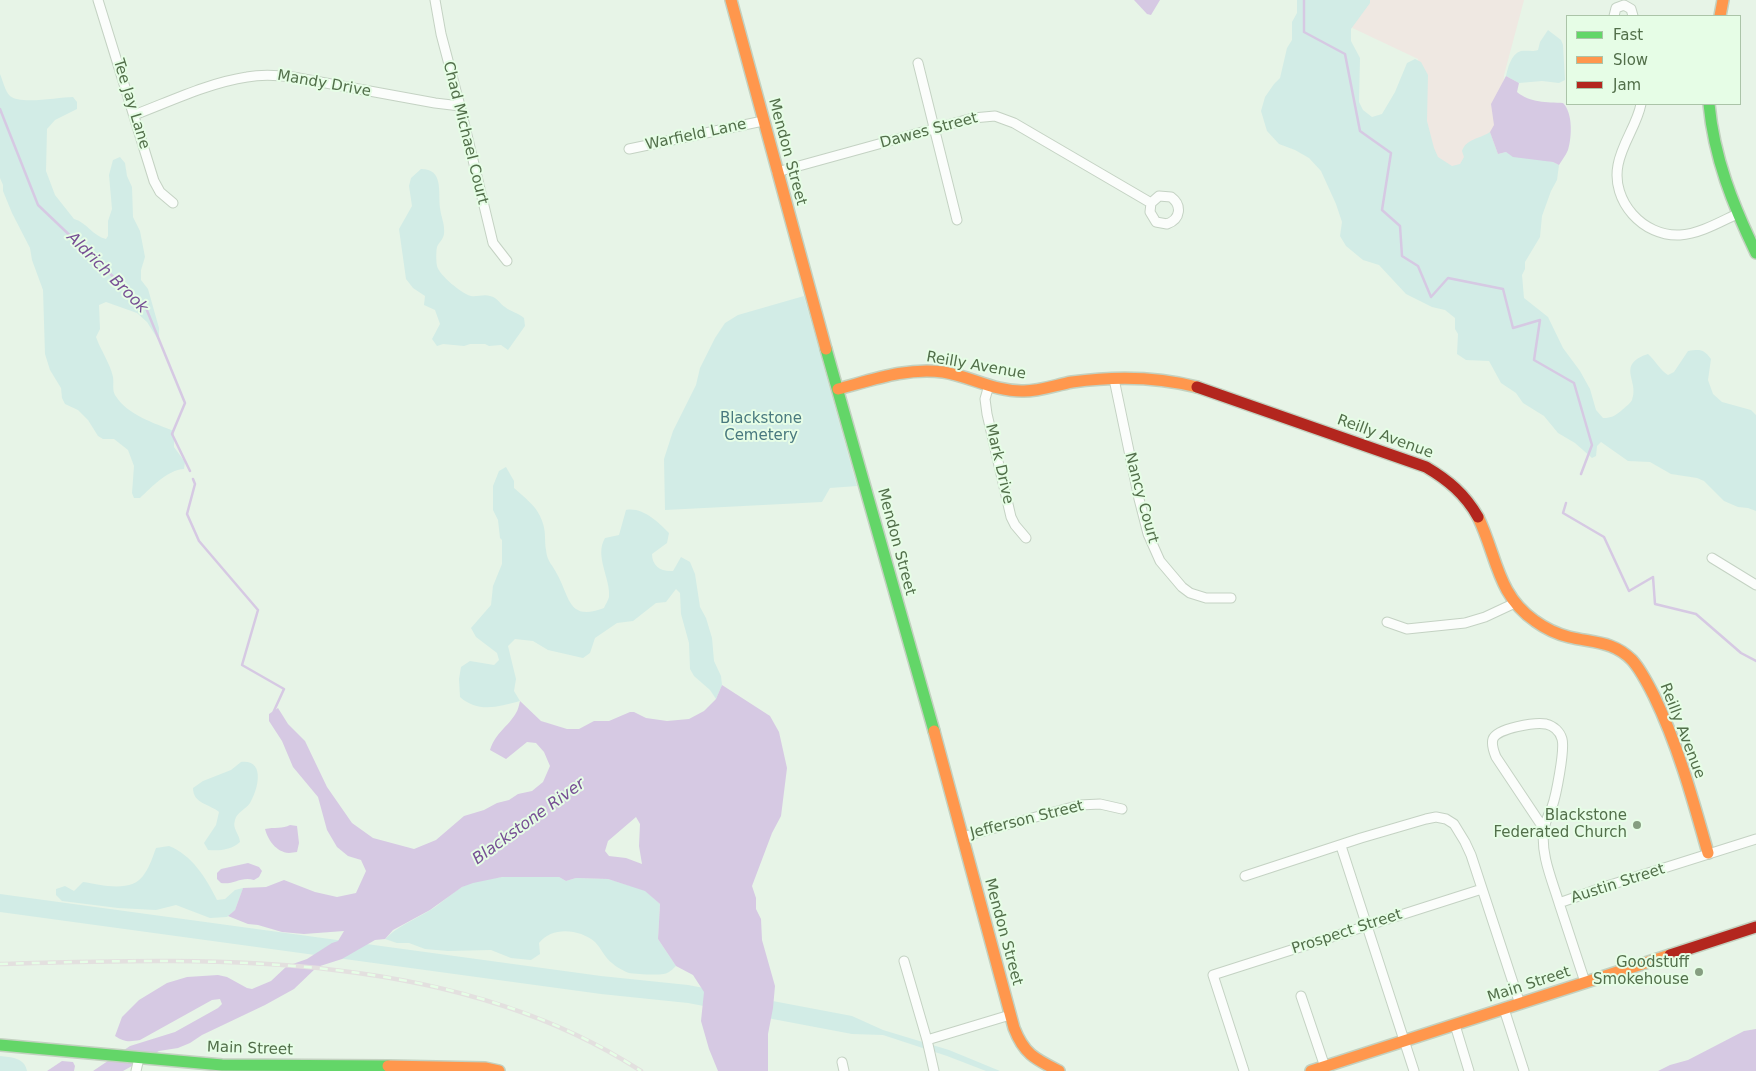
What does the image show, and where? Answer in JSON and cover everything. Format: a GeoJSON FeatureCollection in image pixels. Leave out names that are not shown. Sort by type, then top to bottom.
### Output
{"type":"FeatureCollection","features":[{"type":"Feature","properties":{"kind":"street","name":"Tee Jay Lane"},"geometry":{"type":"LineString","coordinates":[[98,0],[154,181],[160,192],[173,203]]}},
{"type":"Feature","properties":{"kind":"street","name":"Chad Michael Court"},"geometry":{"type":"LineString","coordinates":[[434,0],[493,244],[507,261]]}},
{"type":"Feature","properties":{"kind":"street","name":"Mendon Street"},"geometry":{"type":"LineString","coordinates":[[731,0],[763,122],[1016,1036],[1028,1055],[1060,1071]]}},
{"type":"Feature","properties":{"kind":"street"},"geometry":{"type":"LineString","coordinates":[[1720,15],[1723,0]]}},
{"type":"Feature","properties":{"kind":"street"},"geometry":{"type":"LineString","coordinates":[[1614,15],[1616,8],[1624,5],[1631,9],[1633,15]]}},
{"type":"Feature","properties":{"kind":"street"},"geometry":{"type":"LineString","coordinates":[[918,63],[957,220]]}},
{"type":"Feature","properties":{"kind":"street","name":"Mandy Drive"},"geometry":{"type":"LineString","coordinates":[[134,115],[225,81],[248,76],[270,75],[292,77],[460,106]]}},
{"type":"Feature","properties":{"kind":"street"},"geometry":{"type":"LineString","coordinates":[[1641,105],[1620,158],[1617,178],[1626,207],[1635,218],[1646,226],[1662,233],[1680,235],[1696,232],[1737,214]]}},
{"type":"Feature","properties":{"kind":"street"},"geometry":{"type":"LineString","coordinates":[[1709,105],[1717,160],[1737,214],[1756,253]]}},
{"type":"Feature","properties":{"kind":"street","name":"Dawes Street"},"geometry":{"type":"LineString","coordinates":[[778,172],[982,117],[1001,118],[1014,123],[1151,203]]}},
{"type":"Feature","properties":{"kind":"street","name":"Warfield Lane"},"geometry":{"type":"LineString","coordinates":[[629,149],[763,122]]}},
{"type":"Feature","properties":{"kind":"street","name":"Reilly Avenue"},"geometry":{"type":"LineString","coordinates":[[838,389],[899,374],[920,371],[960,376],[1008,390],[1030,391],[1098,379],[1154,379],[1212,392],[1426,467],[1457,488],[1470,504],[1480,522],[1500,578],[1508,594],[1527,615],[1552,631],[1565,636],[1582,638],[1613,646],[1620,650],[1645,678],[1669,731],[1708,854]]}},
{"type":"Feature","properties":{"kind":"street","name":"Nancy Court"},"geometry":{"type":"LineString","coordinates":[[1114,379],[1132,466],[1153,547],[1160,560],[1182,587],[1206,598],[1231,598]]}},
{"type":"Feature","properties":{"kind":"street","name":"Mark Drive"},"geometry":{"type":"LineString","coordinates":[[989,385],[985,399],[987,414],[1009,508],[1014,523],[1026,538]]}},
{"type":"Feature","properties":{"kind":"street"},"geometry":{"type":"LineString","coordinates":[[1712,558],[1756,585]]}},
{"type":"Feature","properties":{"kind":"street"},"geometry":{"type":"LineString","coordinates":[[1387,622],[1407,629],[1465,623],[1480,619],[1515,603]]}},
{"type":"Feature","properties":{"kind":"street"},"geometry":{"type":"LineString","coordinates":[[1544,829],[1496,757],[1493,744],[1494,737],[1498,732],[1505,729],[1546,724],[1553,727],[1562,739],[1562,753],[1552,805],[1544,829],[1546,858],[1559,903]]}},
{"type":"Feature","properties":{"kind":"street","name":"Jefferson Street"},"geometry":{"type":"LineString","coordinates":[[962,837],[1080,805],[1100,804],[1122,809]]}},
{"type":"Feature","properties":{"kind":"street"},"geometry":{"type":"LineString","coordinates":[[1245,876],[1426,819],[1436,817],[1446,819],[1454,824],[1471,855],[1520,1004]]}},
{"type":"Feature","properties":{"kind":"street","name":"Austin Street"},"geometry":{"type":"LineString","coordinates":[[1585,982],[1559,903],[1756,839]]}},
{"type":"Feature","properties":{"kind":"street"},"geometry":{"type":"LineString","coordinates":[[1341,846],[1414,1071]]}},
{"type":"Feature","properties":{"kind":"street","name":"Prospect Street"},"geometry":{"type":"LineString","coordinates":[[1244,1071],[1212,976],[1482,888]]}},
{"type":"Feature","properties":{"kind":"street","name":"Main Street"},"geometry":{"type":"LineString","coordinates":[[1312,1071],[1756,927]]}},
{"type":"Feature","properties":{"kind":"street"},"geometry":{"type":"LineString","coordinates":[[904,961],[928,1040],[934,1071]]}},
{"type":"Feature","properties":{"kind":"street"},"geometry":{"type":"LineString","coordinates":[[1301,996],[1324,1067]]}},
{"type":"Feature","properties":{"kind":"street"},"geometry":{"type":"LineString","coordinates":[[1504,1009],[1524,1071]]}},
{"type":"Feature","properties":{"kind":"street"},"geometry":{"type":"LineString","coordinates":[[928,1040],[1010,1015]]}},
{"type":"Feature","properties":{"kind":"street"},"geometry":{"type":"LineString","coordinates":[[1455,1025],[1469,1071]]}},
{"type":"Feature","properties":{"kind":"street","name":"Main Street"},"geometry":{"type":"LineString","coordinates":[[0,1045],[104,1054],[138,1065],[156,1059],[222,1065],[320,1068],[442,1066],[499,1071]]}},
{"type":"Feature","properties":{"kind":"shaded area"},"geometry":{"type":"Polygon","coordinates":[[[1307,0],[1524,0],[1504,75],[1496,217],[1423,218],[1423,141],[1418,59],[1306,6],[1307,0]]]}},
{"type":"Feature","properties":{"kind":"green space"},"geometry":{"type":"Polygon","coordinates":[[[1297,0],[1370,0],[1370,3],[1351,29],[1351,41],[1360,58],[1359,102],[1363,110],[1372,117],[1382,114],[1395,92],[1407,63],[1415,59],[1421,62],[1428,75],[1427,121],[1438,157],[1452,166],[1460,164],[1464,157],[1462,151],[1464,147],[1473,140],[1490,132],[1498,154],[1506,152],[1559,165],[1557,180],[1542,216],[1540,237],[1525,262],[1525,269],[1522,275],[1524,298],[1548,317],[1563,348],[1580,371],[1590,389],[1596,410],[1603,418],[1615,415],[1632,400],[1634,393],[1631,368],[1638,358],[1648,354],[1668,375],[1674,372],[1688,351],[1699,350],[1706,353],[1711,359],[1708,380],[1713,394],[1722,402],[1751,410],[1756,415],[1756,511],[1738,507],[1724,501],[1704,481],[1697,478],[1671,474],[1650,462],[1628,461],[1601,442],[1597,446],[1596,456],[1592,458],[1575,443],[1558,433],[1544,416],[1523,403],[1516,393],[1501,383],[1489,361],[1466,360],[1457,354],[1458,334],[1455,329],[1455,318],[1445,310],[1432,307],[1406,294],[1379,265],[1363,260],[1346,246],[1340,236],[1342,222],[1336,204],[1321,171],[1309,158],[1279,144],[1267,131],[1261,111],[1265,97],[1280,78],[1287,48],[1292,40],[1292,22],[1297,13],[1297,0]]]}},
{"type":"Feature","properties":{"kind":"green space"},"geometry":{"type":"Polygon","coordinates":[[[1548,30],[1561,40],[1563,45],[1565,80],[1559,83],[1542,81],[1519,83],[1506,76],[1510,62],[1515,55],[1521,51],[1538,50],[1540,42],[1548,30]]]}},
{"type":"Feature","properties":{"kind":"green space"},"geometry":{"type":"Polygon","coordinates":[[[0,74],[10,96],[15,99],[31,100],[73,97],[77,102],[77,109],[55,120],[47,129],[46,171],[55,195],[74,219],[106,239],[108,236],[108,221],[112,209],[109,175],[113,160],[120,157],[125,163],[127,176],[132,187],[133,217],[140,231],[145,257],[141,270],[141,280],[148,289],[159,328],[159,341],[147,322],[137,313],[106,302],[99,305],[100,329],[96,337],[112,372],[115,395],[126,408],[134,413],[174,431],[174,447],[185,462],[184,469],[172,472],[140,498],[134,498],[132,493],[134,466],[128,450],[114,439],[103,439],[98,436],[88,420],[78,410],[65,404],[61,388],[50,370],[45,354],[43,290],[32,260],[30,248],[12,213],[0,178],[0,74]]]}},
{"type":"Feature","properties":{"kind":"green space"},"geometry":{"type":"Polygon","coordinates":[[[421,169],[433,173],[437,177],[438,182],[444,230],[437,249],[436,262],[439,270],[451,284],[467,295],[485,295],[497,299],[507,309],[524,318],[525,326],[508,350],[501,345],[489,346],[485,344],[464,346],[443,344],[437,346],[432,339],[440,324],[435,310],[424,305],[425,296],[413,288],[406,279],[399,229],[412,206],[409,186],[411,178],[421,169]]]}},
{"type":"Feature","properties":{"kind":"green space","name":"Blackstone Cemetery"},"geometry":{"type":"Polygon","coordinates":[[[804,296],[857,486],[830,488],[822,502],[665,510],[664,459],[673,431],[696,385],[700,368],[715,338],[725,323],[738,315],[804,296]]]}},
{"type":"Feature","properties":{"kind":"green space"},"geometry":{"type":"Polygon","coordinates":[[[506,467],[514,481],[514,488],[538,512],[544,530],[548,558],[568,599],[572,605],[583,612],[592,612],[604,608],[609,597],[608,583],[602,560],[602,545],[605,538],[619,535],[626,510],[644,513],[669,533],[667,543],[652,554],[652,558],[655,565],[669,571],[673,571],[681,557],[690,562],[695,574],[700,607],[706,618],[712,638],[714,661],[721,676],[722,685],[716,699],[710,690],[694,676],[690,669],[689,643],[681,614],[680,593],[676,589],[666,602],[656,603],[633,621],[617,623],[595,638],[590,653],[583,658],[548,650],[533,641],[515,639],[508,646],[516,679],[514,691],[520,701],[496,707],[481,707],[467,702],[460,697],[459,679],[461,667],[470,661],[494,665],[499,660],[497,653],[476,637],[471,628],[491,605],[493,586],[502,564],[502,540],[500,538],[498,520],[493,510],[493,486],[499,471],[506,467]]]}},
{"type":"Feature","properties":{"kind":"green space"},"geometry":{"type":"Polygon","coordinates":[[[241,762],[249,762],[254,765],[258,776],[250,803],[237,815],[235,820],[234,826],[240,842],[233,847],[225,849],[208,850],[204,843],[216,825],[219,812],[199,801],[193,788],[203,781],[231,770],[241,762]]]}},
{"type":"Feature","properties":{"kind":"green space"},"geometry":{"type":"Polygon","coordinates":[[[169,846],[185,855],[198,868],[217,900],[225,899],[235,890],[243,888],[235,910],[227,917],[210,918],[176,905],[156,910],[118,908],[62,901],[56,895],[56,889],[65,886],[74,891],[83,882],[108,886],[133,884],[140,880],[147,870],[156,848],[169,846]]]}},
{"type":"Feature","properties":{"kind":"green space"},"geometry":{"type":"Polygon","coordinates":[[[559,877],[566,881],[576,878],[608,879],[645,890],[660,904],[658,939],[676,966],[664,974],[629,973],[610,961],[597,944],[589,938],[582,934],[566,931],[551,934],[545,938],[539,943],[540,954],[531,960],[511,958],[491,950],[448,951],[425,949],[409,943],[397,943],[385,939],[400,927],[432,909],[470,883],[496,878],[559,877]]]}},
{"type":"Feature","properties":{"kind":"green space"},"geometry":{"type":"Polygon","coordinates":[[[0,894],[601,976],[688,985],[852,1016],[883,1030],[949,1050],[1000,1071],[986,1071],[883,1035],[852,1034],[688,1003],[601,994],[0,912],[0,894]]]}},
{"type":"Feature","properties":{"kind":"green space"},"geometry":{"type":"Polygon","coordinates":[[[0,1056],[20,1061],[27,1071],[0,1071],[0,1056]]]}},
{"type":"Feature","properties":{"kind":"water"},"geometry":{"type":"Polygon","coordinates":[[[1134,0],[1160,0],[1151,15],[1147,14],[1134,0]]]}},
{"type":"Feature","properties":{"kind":"water"},"geometry":{"type":"Polygon","coordinates":[[[1506,76],[1519,83],[1517,92],[1522,96],[1539,101],[1563,103],[1566,107],[1571,125],[1570,139],[1568,150],[1559,165],[1553,162],[1513,157],[1506,152],[1498,154],[1490,132],[1494,125],[1491,104],[1506,76]]]}},
{"type":"Feature","properties":{"kind":"water","name":"Blackstone River"},"geometry":{"type":"Polygon","coordinates":[[[722,685],[770,716],[779,732],[787,768],[781,816],[772,833],[752,886],[756,898],[756,909],[761,919],[762,940],[775,986],[768,1034],[768,1071],[718,1071],[701,1021],[704,992],[693,975],[676,966],[658,939],[660,904],[645,891],[608,879],[576,878],[566,881],[559,877],[502,877],[462,887],[430,910],[393,930],[385,939],[375,940],[342,959],[317,967],[294,989],[202,1035],[190,1043],[178,1048],[159,1051],[123,1071],[93,1071],[130,1046],[175,1032],[222,1004],[220,999],[212,1000],[140,1040],[127,1041],[115,1036],[122,1017],[139,1000],[167,983],[187,977],[218,975],[227,977],[252,989],[271,981],[287,966],[307,959],[338,941],[344,931],[304,934],[282,932],[248,924],[228,916],[235,910],[243,888],[266,887],[284,880],[315,892],[337,897],[356,893],[366,871],[361,860],[348,856],[337,847],[327,830],[318,797],[293,767],[282,741],[269,721],[269,714],[278,708],[288,724],[305,741],[327,787],[352,823],[373,838],[414,849],[436,840],[464,816],[509,800],[518,794],[532,791],[543,782],[550,766],[544,752],[536,743],[527,742],[506,759],[490,750],[495,739],[516,713],[520,701],[541,721],[567,729],[579,729],[594,721],[609,721],[630,712],[646,718],[667,721],[689,719],[704,711],[716,699],[722,685]],[[636,817],[608,841],[605,851],[609,856],[626,858],[642,864],[639,846],[640,824],[636,817]]]}},
{"type":"Feature","properties":{"kind":"water"},"geometry":{"type":"Polygon","coordinates":[[[290,825],[297,826],[299,843],[297,852],[289,853],[273,845],[265,829],[290,825]]]}},
{"type":"Feature","properties":{"kind":"water"},"geometry":{"type":"Polygon","coordinates":[[[248,863],[259,867],[262,871],[259,877],[254,880],[245,879],[221,883],[217,879],[217,873],[221,869],[248,863]]]}},
{"type":"Feature","properties":{"kind":"water"},"geometry":{"type":"Polygon","coordinates":[[[1756,1029],[1756,1071],[1658,1071],[1670,1065],[1688,1060],[1744,1031],[1756,1029]]]}},
{"type":"Feature","properties":{"kind":"water"},"geometry":{"type":"Polygon","coordinates":[[[62,1061],[73,1062],[75,1066],[74,1071],[47,1071],[62,1061]]]}},
{"type":"Feature","properties":{"kind":"waterway"},"geometry":{"type":"LineString","coordinates":[[1304,0],[1304,32],[1345,54],[1360,131],[1391,153],[1382,210],[1400,226],[1402,256],[1418,266],[1431,297],[1448,278],[1503,289],[1513,328],[1540,320],[1534,360],[1574,383],[1592,445],[1581,474]]}},
{"type":"Feature","properties":{"kind":"waterway","name":"Aldrich Brook"},"geometry":{"type":"LineString","coordinates":[[0,109],[38,205],[146,308],[185,403],[172,434],[190,471]]}},
{"type":"Feature","properties":{"kind":"waterway","name":"Aldrich Brook"},"geometry":{"type":"LineString","coordinates":[[193,479],[195,484],[187,514],[199,541],[258,610],[242,665],[284,689],[273,713]]}},
{"type":"Feature","properties":{"kind":"waterway"},"geometry":{"type":"LineString","coordinates":[[1566,503],[1563,513],[1604,537],[1629,591],[1653,577],[1655,604],[1696,614],[1741,653],[1756,661]]}},
{"type":"Feature","properties":{"kind":"railway"},"geometry":{"type":"LineString","coordinates":[[0,964],[164,961],[248,963],[331,970],[412,982],[492,1002],[569,1031],[641,1071]]}},
{"type":"Feature","properties":{"kind":"traffic: fast"},"geometry":{"type":"LineString","coordinates":[[1709,105],[1715,143],[1726,181],[1756,253]]}},
{"type":"Feature","properties":{"kind":"traffic: fast"},"geometry":{"type":"LineString","coordinates":[[826,349],[934,731]]}},
{"type":"Feature","properties":{"kind":"traffic: fast"},"geometry":{"type":"LineString","coordinates":[[0,1045],[222,1065],[388,1066]]}},
{"type":"Feature","properties":{"kind":"traffic: slow"},"geometry":{"type":"LineString","coordinates":[[731,0],[826,349]]}},
{"type":"Feature","properties":{"kind":"traffic: slow"},"geometry":{"type":"LineString","coordinates":[[1720,15],[1723,0]]}},
{"type":"Feature","properties":{"kind":"traffic: slow"},"geometry":{"type":"LineString","coordinates":[[838,389],[890,375],[916,371],[953,374],[1013,391],[1030,391],[1072,382],[1119,378],[1150,379],[1197,387]]}},
{"type":"Feature","properties":{"kind":"traffic: slow"},"geometry":{"type":"LineString","coordinates":[[1478,517],[1505,587],[1522,611],[1539,624],[1556,633],[1618,649],[1632,660],[1638,668],[1663,715],[1684,773],[1708,853]]}},
{"type":"Feature","properties":{"kind":"traffic: slow"},"geometry":{"type":"LineString","coordinates":[[934,731],[1014,1028],[1022,1044],[1031,1055],[1059,1071]]}},
{"type":"Feature","properties":{"kind":"traffic: slow"},"geometry":{"type":"LineString","coordinates":[[1311,1071],[1670,955]]}},
{"type":"Feature","properties":{"kind":"traffic: slow"},"geometry":{"type":"LineString","coordinates":[[388,1066],[485,1068],[499,1071]]}},
{"type":"Feature","properties":{"kind":"traffic: jam"},"geometry":{"type":"LineString","coordinates":[[1197,387],[1426,467],[1455,488],[1478,517]]}},
{"type":"Feature","properties":{"kind":"traffic: jam"},"geometry":{"type":"LineString","coordinates":[[1670,955],[1756,927]]}},
{"type":"Feature","properties":{"kind":"place","name":"Blackstone Federated Church"},"geometry":{"type":"Point","coordinates":[1637,825]}},
{"type":"Feature","properties":{"kind":"place","name":"Goodstuff Smokehouse"},"geometry":{"type":"Point","coordinates":[1699,972]}}]}
